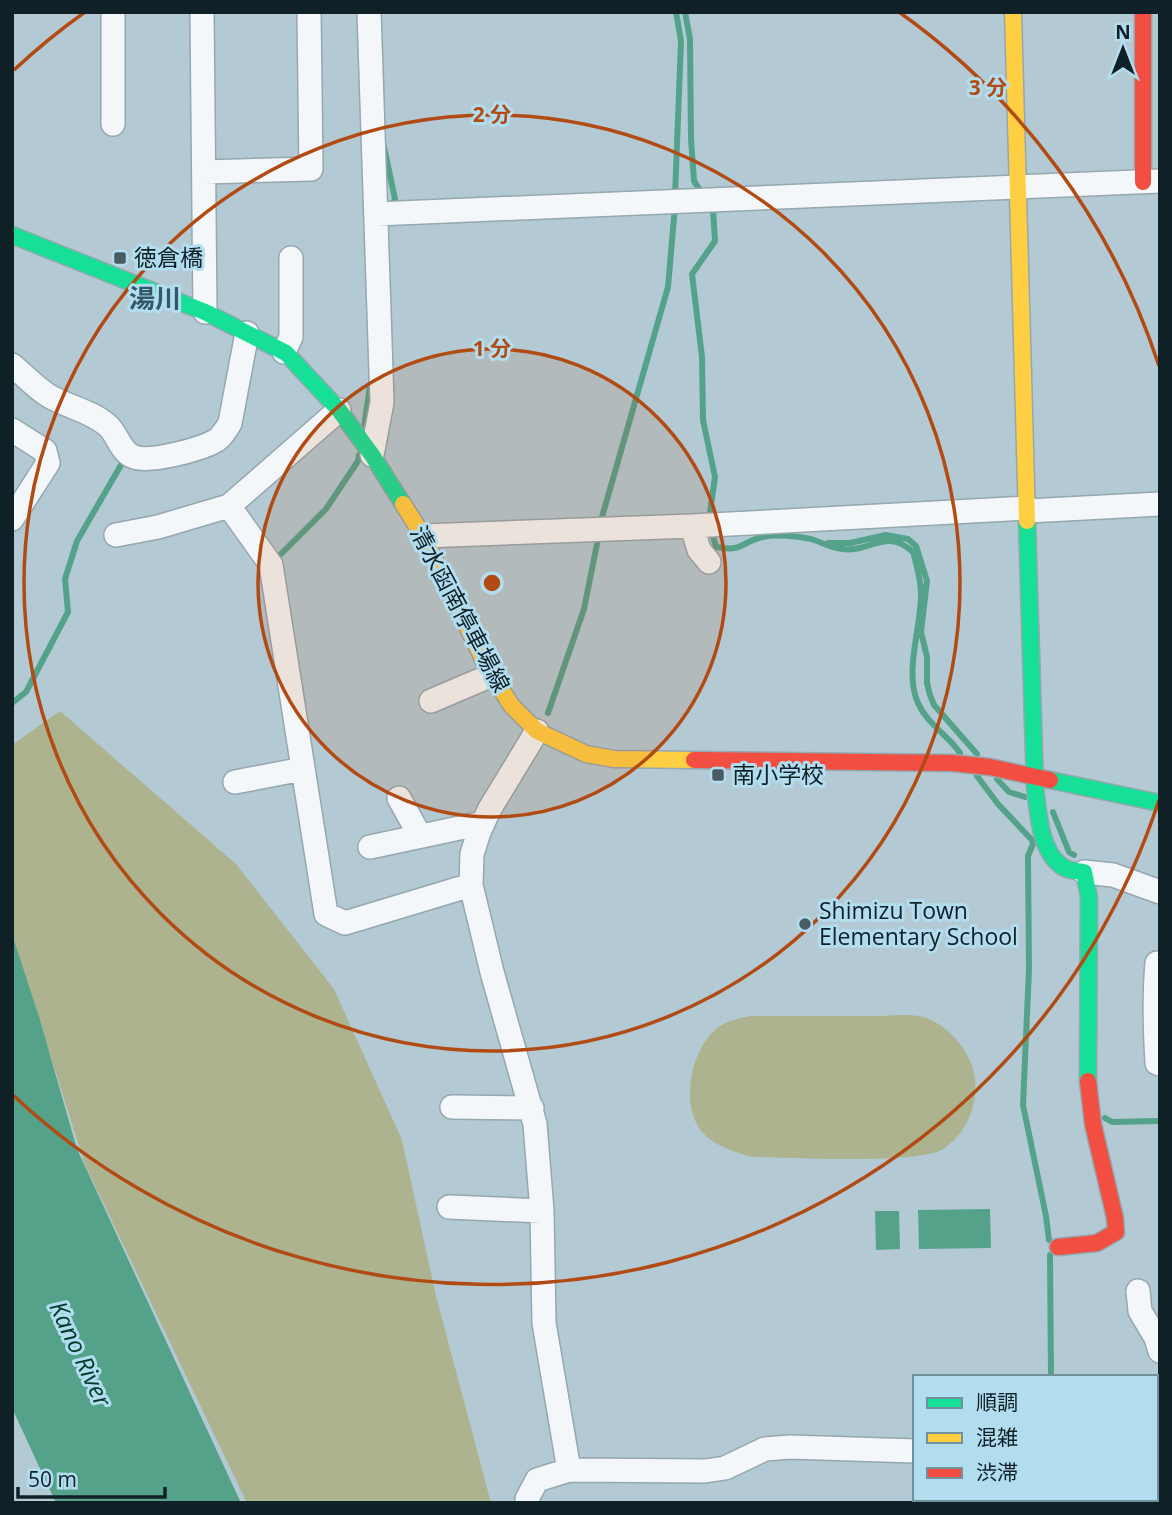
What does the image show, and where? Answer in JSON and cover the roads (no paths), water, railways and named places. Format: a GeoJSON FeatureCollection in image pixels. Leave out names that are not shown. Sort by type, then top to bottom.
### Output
{"type":"FeatureCollection","features":[{"type":"Feature","properties":{"kind":"street"},"geometry":{"type":"LineString","coordinates":[[113,12],[113,124]]}},
{"type":"Feature","properties":{"kind":"street"},"geometry":{"type":"LineString","coordinates":[[202,12],[205,312]]}},
{"type":"Feature","properties":{"kind":"street"},"geometry":{"type":"LineString","coordinates":[[204,172],[311,169],[309,12]]}},
{"type":"Feature","properties":{"kind":"street"},"geometry":{"type":"LineString","coordinates":[[369,12],[382,402],[372,455]]}},
{"type":"Feature","properties":{"kind":"street"},"geometry":{"type":"LineString","coordinates":[[1013,12],[1034,776],[1041,824],[1055,861],[1067,869],[1113,876],[1160,892]]}},
{"type":"Feature","properties":{"kind":"street"},"geometry":{"type":"LineString","coordinates":[[376,214],[1151,182],[1149,14]]}},
{"type":"Feature","properties":{"kind":"street","name":"清水函南停車場線"},"geometry":{"type":"LineString","coordinates":[[12,235],[205,312],[284,352],[339,411],[372,455],[423,536],[492,675],[510,705],[537,730],[567,747],[605,758],[952,763],[990,767],[1160,803]]}},
{"type":"Feature","properties":{"kind":"street"},"geometry":{"type":"LineString","coordinates":[[284,352],[291,337],[291,258]]}},
{"type":"Feature","properties":{"kind":"street"},"geometry":{"type":"LineString","coordinates":[[12,365],[47,395],[107,425],[126,453],[142,459],[198,449],[223,435],[230,423],[247,333]]}},
{"type":"Feature","properties":{"kind":"street"},"geometry":{"type":"LineString","coordinates":[[116,535],[158,527],[229,506],[339,411]]}},
{"type":"Feature","properties":{"kind":"street"},"geometry":{"type":"LineString","coordinates":[[12,430],[45,451],[48,463],[12,519]]}},
{"type":"Feature","properties":{"kind":"street"},"geometry":{"type":"LineString","coordinates":[[423,536],[1160,505]]}},
{"type":"Feature","properties":{"kind":"street"},"geometry":{"type":"LineString","coordinates":[[229,506],[271,565],[326,914],[345,923],[471,885]]}},
{"type":"Feature","properties":{"kind":"street"},"geometry":{"type":"LineString","coordinates":[[692,526],[699,550],[709,562]]}},
{"type":"Feature","properties":{"kind":"street"},"geometry":{"type":"LineString","coordinates":[[431,701],[492,675]]}},
{"type":"Feature","properties":{"kind":"street"},"geometry":{"type":"LineString","coordinates":[[537,730],[483,823],[472,854],[471,885],[492,972],[532,1108],[542,1211],[544,1323],[569,1471]]}},
{"type":"Feature","properties":{"kind":"street"},"geometry":{"type":"LineString","coordinates":[[235,782],[303,769]]}},
{"type":"Feature","properties":{"kind":"street"},"geometry":{"type":"LineString","coordinates":[[399,798],[421,836]]}},
{"type":"Feature","properties":{"kind":"street"},"geometry":{"type":"LineString","coordinates":[[370,847],[483,823]]}},
{"type":"Feature","properties":{"kind":"street"},"geometry":{"type":"LineString","coordinates":[[1058,1247],[1095,1244],[1109,1240],[1116,1233],[1115,1217],[1093,1124],[1087,1071],[1089,897],[1084,872]]}},
{"type":"Feature","properties":{"kind":"street"},"geometry":{"type":"LineString","coordinates":[[1159,959],[1156,1044],[1157,1063],[1160,1064]]}},
{"type":"Feature","properties":{"kind":"street"},"geometry":{"type":"LineString","coordinates":[[452,1107],[532,1108]]}},
{"type":"Feature","properties":{"kind":"street"},"geometry":{"type":"LineString","coordinates":[[449,1206],[542,1211]]}},
{"type":"Feature","properties":{"kind":"street"},"geometry":{"type":"LineString","coordinates":[[1138,1291],[1140,1311],[1156,1338],[1160,1351]]}},
{"type":"Feature","properties":{"kind":"street"},"geometry":{"type":"LineString","coordinates":[[527,1499],[537,1480],[569,1471],[705,1471],[725,1468],[765,1449],[790,1447],[913,1451]]}},
{"type":"Feature","properties":{"kind":"water","name":"Kano River"},"geometry":{"type":"Polygon","coordinates":[[[12,934],[77,1149],[241,1503],[56,1503],[12,1408],[12,934]]]}},
{"type":"Feature","properties":{"kind":"water"},"geometry":{"type":"Polygon","coordinates":[[[990,1209],[991,1248],[919,1249],[918,1210],[990,1209]]]}},
{"type":"Feature","properties":{"kind":"water"},"geometry":{"type":"Polygon","coordinates":[[[875,1211],[899,1211],[900,1249],[876,1250],[875,1211]]]}},
{"type":"Feature","properties":{"kind":"waterway"},"geometry":{"type":"LineString","coordinates":[[675,195],[681,41],[676,12]]}},
{"type":"Feature","properties":{"kind":"waterway"},"geometry":{"type":"LineString","coordinates":[[685,12],[690,39],[694,181],[704,196]]}},
{"type":"Feature","properties":{"kind":"waterway"},"geometry":{"type":"LineString","coordinates":[[384,147],[395,199],[393,203]]}},
{"type":"Feature","properties":{"kind":"waterway"},"geometry":{"type":"LineString","coordinates":[[709,519],[715,477],[703,420],[702,357],[692,274],[715,241],[713,209],[710,205]]}},
{"type":"Feature","properties":{"kind":"waterway"},"geometry":{"type":"LineString","coordinates":[[602,517],[668,287],[675,206]]}},
{"type":"Feature","properties":{"kind":"waterway"},"geometry":{"type":"LineString","coordinates":[[364,427],[370,386]]}},
{"type":"Feature","properties":{"kind":"waterway"},"geometry":{"type":"LineString","coordinates":[[281,554],[326,509],[358,461],[359,455]]}},
{"type":"Feature","properties":{"kind":"waterway"},"geometry":{"type":"LineString","coordinates":[[12,703],[26,692],[68,612],[65,579],[77,541],[121,465]]}},
{"type":"Feature","properties":{"kind":"waterway"},"geometry":{"type":"LineString","coordinates":[[711,529],[716,547],[737,548],[762,537],[793,536],[842,549],[894,542],[913,552],[921,595],[913,664],[914,691],[927,717],[960,753]]}},
{"type":"Feature","properties":{"kind":"waterway"},"geometry":{"type":"LineString","coordinates":[[548,713],[584,609],[599,534]]}},
{"type":"Feature","properties":{"kind":"waterway"},"geometry":{"type":"LineString","coordinates":[[828,543],[850,543],[886,535],[908,539],[916,546],[927,581],[921,632],[927,657],[930,695],[934,705],[977,754]]}},
{"type":"Feature","properties":{"kind":"waterway"},"geometry":{"type":"LineString","coordinates":[[977,776],[1033,844],[1028,856],[1029,969],[1023,1105],[1049,1240]]}},
{"type":"Feature","properties":{"kind":"waterway"},"geometry":{"type":"LineString","coordinates":[[997,779],[1009,792],[1025,797]]}},
{"type":"Feature","properties":{"kind":"waterway"},"geometry":{"type":"LineString","coordinates":[[1053,812],[1069,852],[1074,855]]}},
{"type":"Feature","properties":{"kind":"waterway"},"geometry":{"type":"LineString","coordinates":[[1105,1118],[1112,1122],[1160,1121]]}},
{"type":"Feature","properties":{"kind":"waterway"},"geometry":{"type":"LineString","coordinates":[[1050,1255],[1051,1375]]}},
{"type":"Feature","properties":{"kind":"place","name":"徳倉橋"},"geometry":{"type":"Point","coordinates":[120,258]}},
{"type":"Feature","properties":{"kind":"place","name":"南小学校"},"geometry":{"type":"Point","coordinates":[718,775]}},
{"type":"Feature","properties":{"kind":"place","name":"Shimizu Town Elementary School"},"geometry":{"type":"Point","coordinates":[805,924]}},
{"type":"Feature","properties":{"kind":"district","name":"湯川"},"geometry":{"type":"Point","coordinates":[155,299]}}]}
